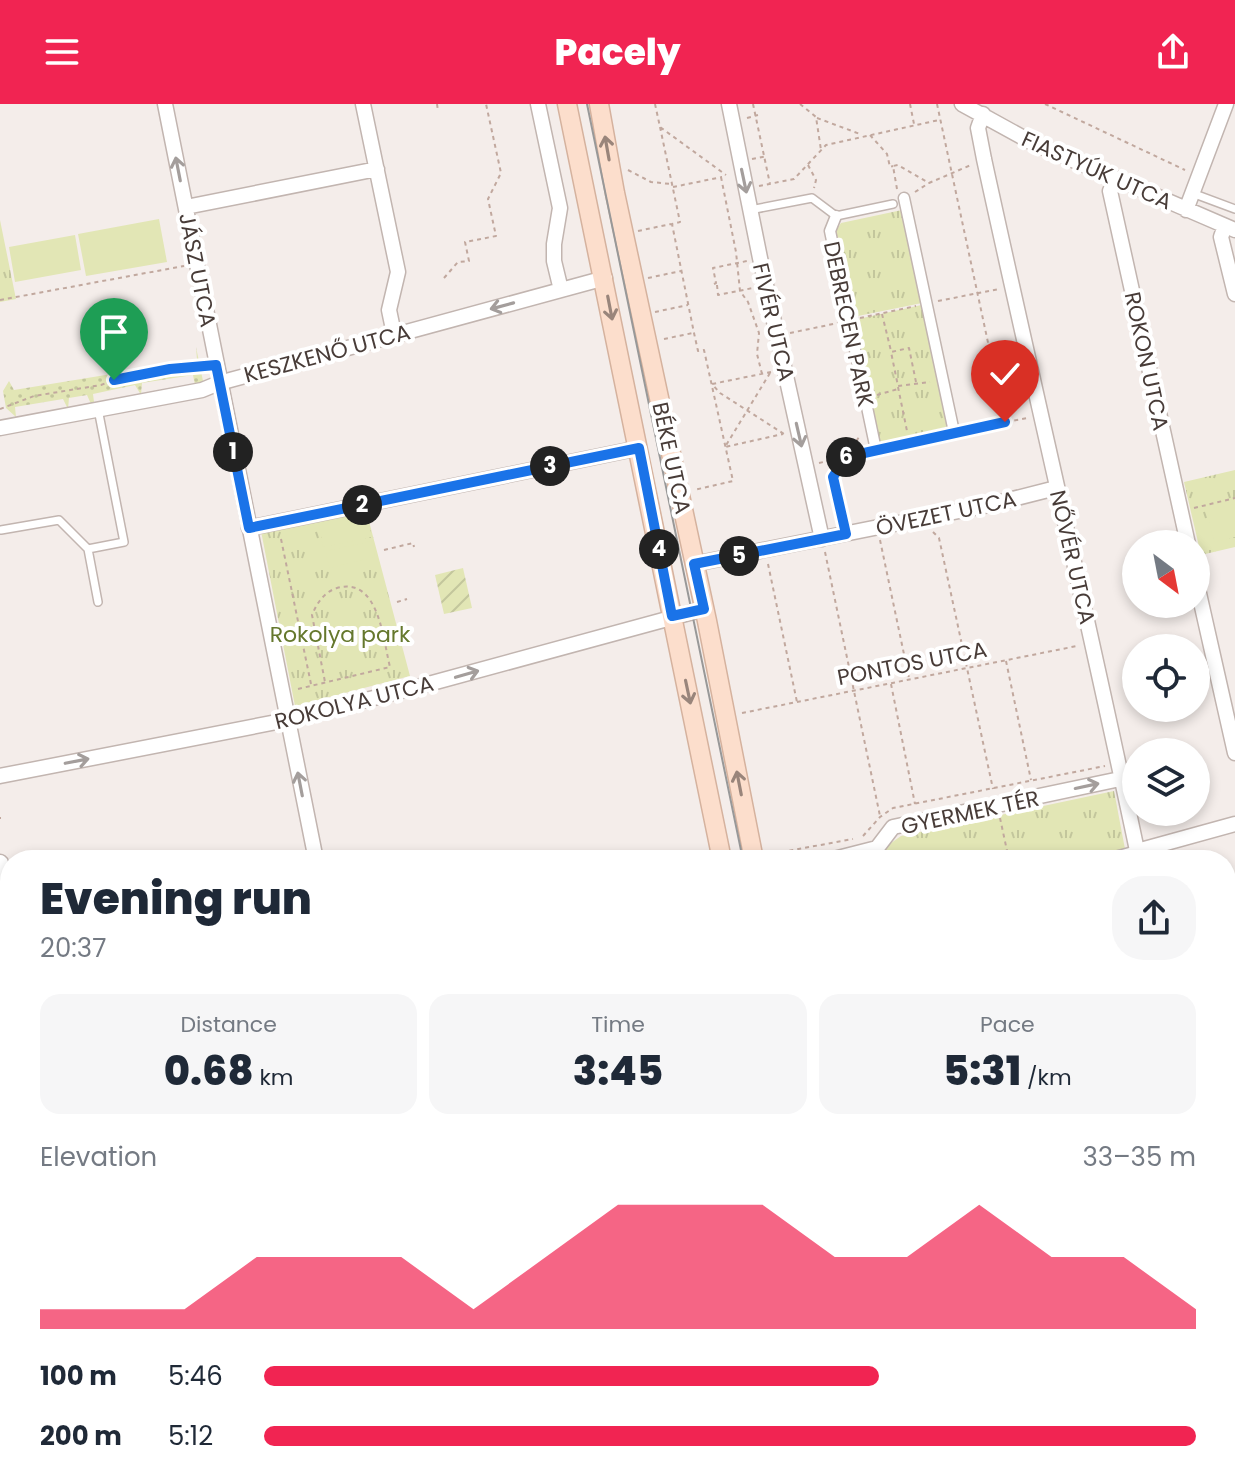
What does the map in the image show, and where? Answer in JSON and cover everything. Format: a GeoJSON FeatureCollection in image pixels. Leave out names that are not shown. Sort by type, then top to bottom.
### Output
{"type":"FeatureCollection","features":[{"type":"Feature","properties":{"kind":"main road","name":"BÉKE UTCA"},"geometry":{"type":"LineString","coordinates":[[567,104],[720,850]]}},
{"type":"Feature","properties":{"kind":"main road","name":"BÉKE UTCA"},"geometry":{"type":"LineString","coordinates":[[599,104],[752,850]]}},
{"type":"Feature","properties":{"kind":"street","name":"JÁSZ UTCA"},"geometry":{"type":"LineString","coordinates":[[165,104],[314,850]]}},
{"type":"Feature","properties":{"kind":"street"},"geometry":{"type":"LineString","coordinates":[[363,104],[398,272],[389,310],[394,334]]}},
{"type":"Feature","properties":{"kind":"street"},"geometry":{"type":"LineString","coordinates":[[538,104],[560,208],[554,261],[561,290]]}},
{"type":"Feature","properties":{"kind":"street","name":"FIVÉR UTCA"},"geometry":{"type":"LineString","coordinates":[[729,104],[822,539]]}},
{"type":"Feature","properties":{"kind":"street","name":"FIASTYÚK UTCA"},"geometry":{"type":"LineString","coordinates":[[962,104],[1031,142],[1230,228]]}},
{"type":"Feature","properties":{"kind":"street"},"geometry":{"type":"LineString","coordinates":[[1186,210],[1226,104]]}},
{"type":"Feature","properties":{"kind":"street","name":"NŐVÉR UTCA"},"geometry":{"type":"LineString","coordinates":[[983,114],[978,128],[984,159],[1137,850]]}},
{"type":"Feature","properties":{"kind":"street"},"geometry":{"type":"LineString","coordinates":[[186,207],[377,169]]}},
{"type":"Feature","properties":{"kind":"street","name":"ROKON UTCA"},"geometry":{"type":"LineString","coordinates":[[1116,179],[1110,191],[1185,530]]}},
{"type":"Feature","properties":{"kind":"street"},"geometry":{"type":"LineString","coordinates":[[876,450],[954,432],[904,198]]}},
{"type":"Feature","properties":{"kind":"street","name":"DEBRECEN PARK"},"geometry":{"type":"LineString","coordinates":[[836,216],[830,231],[876,450]]}},
{"type":"Feature","properties":{"kind":"street"},"geometry":{"type":"LineString","coordinates":[[1230,228],[1221,237],[1235,294]]}},
{"type":"Feature","properties":{"kind":"street","name":"KESZKENŐ UTCA"},"geometry":{"type":"LineString","coordinates":[[0,428],[202,390],[394,334],[605,278]]}},
{"type":"Feature","properties":{"kind":"street"},"geometry":{"type":"LineString","coordinates":[[249,528],[639,448]]}},
{"type":"Feature","properties":{"kind":"street","name":"ÖVEZET UTCA"},"geometry":{"type":"LineString","coordinates":[[694,564],[1056,488]]}},
{"type":"Feature","properties":{"kind":"street","name":"ROKOLYA UTCA"},"geometry":{"type":"LineString","coordinates":[[0,776],[287,720],[704,609]]}},
{"type":"Feature","properties":{"kind":"street"},"geometry":{"type":"LineString","coordinates":[[1205,618],[1235,753]]}},
{"type":"Feature","properties":{"kind":"street","name":"GYERMEK TÉR"},"geometry":{"type":"LineString","coordinates":[[869,850],[877,848],[893,827],[1120,779]]}},
{"type":"Feature","properties":{"kind":"street"},"geometry":{"type":"LineString","coordinates":[[1154,850],[1235,824]]}},
{"type":"Feature","properties":{"kind":"lane"},"geometry":{"type":"LineString","coordinates":[[1192,193],[1235,209]]}},
{"type":"Feature","properties":{"kind":"lane"},"geometry":{"type":"LineString","coordinates":[[750,210],[812,198],[836,216],[893,204]]}},
{"type":"Feature","properties":{"kind":"lane"},"geometry":{"type":"LineString","coordinates":[[88,549],[124,542],[98,409]]}},
{"type":"Feature","properties":{"kind":"lane"},"geometry":{"type":"LineString","coordinates":[[1,530],[59,520],[88,549],[98,602]]}},
{"type":"Feature","properties":{"kind":"path"},"geometry":{"type":"LineString","coordinates":[[437,104],[438,111]]}},
{"type":"Feature","properties":{"kind":"path"},"geometry":{"type":"LineString","coordinates":[[444,278],[458,262],[469,261],[465,242],[496,236],[488,199],[501,173],[486,104]]}},
{"type":"Feature","properties":{"kind":"path"},"geometry":{"type":"LineString","coordinates":[[625,234],[680,222],[655,104]]}},
{"type":"Feature","properties":{"kind":"path"},"geometry":{"type":"LineString","coordinates":[[753,104],[770,184]]}},
{"type":"Feature","properties":{"kind":"path"},"geometry":{"type":"LineString","coordinates":[[800,104],[816,117],[863,136]]}},
{"type":"Feature","properties":{"kind":"path"},"geometry":{"type":"LineString","coordinates":[[910,104],[914,125]]}},
{"type":"Feature","properties":{"kind":"path"},"geometry":{"type":"LineString","coordinates":[[937,104],[1005,422]]}},
{"type":"Feature","properties":{"kind":"path"},"geometry":{"type":"LineString","coordinates":[[1045,104],[1199,176]]}},
{"type":"Feature","properties":{"kind":"path"},"geometry":{"type":"LineString","coordinates":[[816,117],[821,150]]}},
{"type":"Feature","properties":{"kind":"path"},"geometry":{"type":"LineString","coordinates":[[746,188],[794,179],[826,145],[940,120]]}},
{"type":"Feature","properties":{"kind":"path"},"geometry":{"type":"LineString","coordinates":[[660,127],[726,175]]}},
{"type":"Feature","properties":{"kind":"path"},"geometry":{"type":"LineString","coordinates":[[870,134],[887,154],[890,167],[898,165],[929,183]]}},
{"type":"Feature","properties":{"kind":"path"},"geometry":{"type":"LineString","coordinates":[[904,198],[929,183],[984,159]]}},
{"type":"Feature","properties":{"kind":"path"},"geometry":{"type":"LineString","coordinates":[[808,164],[816,180],[812,198]]}},
{"type":"Feature","properties":{"kind":"path"},"geometry":{"type":"LineString","coordinates":[[893,166],[898,195],[893,204]]}},
{"type":"Feature","properties":{"kind":"path"},"geometry":{"type":"LineString","coordinates":[[612,173],[626,169],[651,182],[673,186],[742,173]]}},
{"type":"Feature","properties":{"kind":"path"},"geometry":{"type":"LineString","coordinates":[[721,177],[736,252],[740,291],[748,302],[759,333],[757,354],[762,374]]}},
{"type":"Feature","properties":{"kind":"path"},"geometry":{"type":"LineString","coordinates":[[672,224],[698,351],[704,350],[733,481],[679,493]]}},
{"type":"Feature","properties":{"kind":"path"},"geometry":{"type":"LineString","coordinates":[[760,258],[713,268],[715,284],[718,295],[766,285]]}},
{"type":"Feature","properties":{"kind":"path"},"geometry":{"type":"LineString","coordinates":[[0,300],[197,264]]}},
{"type":"Feature","properties":{"kind":"path"},"geometry":{"type":"LineString","coordinates":[[649,284],[648,278],[682,271]]}},
{"type":"Feature","properties":{"kind":"path"},"geometry":{"type":"LineString","coordinates":[[777,336],[1012,286]]}},
{"type":"Feature","properties":{"kind":"path"},"geometry":{"type":"LineString","coordinates":[[642,315],[689,305]]}},
{"type":"Feature","properties":{"kind":"path"},"geometry":{"type":"LineString","coordinates":[[882,314],[909,442]]}},
{"type":"Feature","properties":{"kind":"path"},"geometry":{"type":"LineString","coordinates":[[647,343],[694,333]]}},
{"type":"Feature","properties":{"kind":"path"},"geometry":{"type":"LineString","coordinates":[[891,352],[909,348],[917,385],[942,379]]}},
{"type":"Feature","properties":{"kind":"path"},"geometry":{"type":"LineString","coordinates":[[0,409],[34,396],[170,369],[216,365]]}},
{"type":"Feature","properties":{"kind":"path"},"geometry":{"type":"LineString","coordinates":[[712,384],[779,371],[786,376]]}},
{"type":"Feature","properties":{"kind":"path"},"geometry":{"type":"LineString","coordinates":[[725,447],[770,372]]}},
{"type":"Feature","properties":{"kind":"path"},"geometry":{"type":"LineString","coordinates":[[996,381],[1030,374]]}},
{"type":"Feature","properties":{"kind":"path"},"geometry":{"type":"LineString","coordinates":[[864,398],[916,382]]}},
{"type":"Feature","properties":{"kind":"path"},"geometry":{"type":"LineString","coordinates":[[712,384],[747,412],[784,434],[725,447]]}},
{"type":"Feature","properties":{"kind":"path"},"geometry":{"type":"LineString","coordinates":[[954,432],[1040,416]]}},
{"type":"Feature","properties":{"kind":"path"},"geometry":{"type":"LineString","coordinates":[[846,534],[833,477],[870,422]]}},
{"type":"Feature","properties":{"kind":"path"},"geometry":{"type":"LineString","coordinates":[[806,466],[876,450]]}},
{"type":"Feature","properties":{"kind":"path"},"geometry":{"type":"LineString","coordinates":[[1181,511],[1235,498]]}},
{"type":"Feature","properties":{"kind":"path"},"geometry":{"type":"LineString","coordinates":[[919,519],[939,538],[1007,850]]}},
{"type":"Feature","properties":{"kind":"path"},"geometry":{"type":"LineString","coordinates":[[877,528],[910,679]]}},
{"type":"Feature","properties":{"kind":"path"},"geometry":{"type":"LineString","coordinates":[[281,539],[312,685]]}},
{"type":"Feature","properties":{"kind":"path"},"geometry":{"type":"LineString","coordinates":[[822,539],[884,838]]}},
{"type":"Feature","properties":{"kind":"path"},"geometry":{"type":"LineString","coordinates":[[384,550],[413,543],[414,547]]}},
{"type":"Feature","properties":{"kind":"path"},"geometry":{"type":"LineString","coordinates":[[765,551],[797,702]]}},
{"type":"Feature","properties":{"kind":"path"},"geometry":{"type":"LineString","coordinates":[[292,690],[390,667],[374,603],[358,589],[334,589],[324,595],[312,615],[325,682]]}},
{"type":"Feature","properties":{"kind":"path"},"geometry":{"type":"LineString","coordinates":[[397,602],[407,599]]}},
{"type":"Feature","properties":{"kind":"path","name":"PONTOS UTCA"},"geometry":{"type":"LineString","coordinates":[[737,714],[1093,642]]}},
{"type":"Feature","properties":{"kind":"path"},"geometry":{"type":"LineString","coordinates":[[1006,660],[1031,781]]}},
{"type":"Feature","properties":{"kind":"path"},"geometry":{"type":"LineString","coordinates":[[890,683],[916,805]]}},
{"type":"Feature","properties":{"kind":"green space"},"geometry":{"type":"Polygon","coordinates":[[[902,210],[922,303],[853,317],[835,232],[841,223],[902,210]]]}},
{"type":"Feature","properties":{"kind":"green space"},"geometry":{"type":"Polygon","coordinates":[[[159,219],[167,262],[86,276],[78,234],[159,219]]]}},
{"type":"Feature","properties":{"kind":"green space"},"geometry":{"type":"Polygon","coordinates":[[[0,220],[16,299],[0,302],[0,220]]]}},
{"type":"Feature","properties":{"kind":"green space"},"geometry":{"type":"Polygon","coordinates":[[[75,235],[81,270],[15,282],[9,247],[75,235]]]}},
{"type":"Feature","properties":{"kind":"green space"},"geometry":{"type":"Polygon","coordinates":[[[926,304],[954,432],[876,450],[849,321],[926,304]]]}},
{"type":"Feature","properties":{"kind":"green space"},"geometry":{"type":"Polygon","coordinates":[[[196,347],[203,381],[195,385],[193,375],[142,383],[141,395],[135,385],[93,394],[94,402],[91,404],[87,395],[69,398],[68,409],[63,399],[15,407],[16,417],[6,408],[3,391],[9,381],[14,390],[197,360],[196,347]]]}},
{"type":"Feature","properties":{"kind":"green space"},"geometry":{"type":"Polygon","coordinates":[[[1235,470],[1235,547],[1210,553],[1210,530],[1195,530],[1184,482],[1235,470]]]}},
{"type":"Feature","properties":{"kind":"green space"},"geometry":{"type":"Polygon","coordinates":[[[1235,504],[1235,537],[1214,542],[1207,510],[1235,504]]]}},
{"type":"Feature","properties":{"kind":"green space","name":"Rokolya park"},"geometry":{"type":"Polygon","coordinates":[[[366,510],[410,676],[295,706],[261,531],[366,510]]]}},
{"type":"Feature","properties":{"kind":"green space"},"geometry":{"type":"Polygon","coordinates":[[[366,510],[372,537],[323,547],[318,520],[366,510]]]}},
{"type":"Feature","properties":{"kind":"green space"},"geometry":{"type":"Polygon","coordinates":[[[372,541],[375,557],[329,568],[326,551],[372,541]]]}},
{"type":"Feature","properties":{"kind":"green space"},"geometry":{"type":"Polygon","coordinates":[[[463,568],[472,608],[444,614],[435,575],[463,568]]]}},
{"type":"Feature","properties":{"kind":"green space"},"geometry":{"type":"Polygon","coordinates":[[[1114,791],[1125,849],[881,850],[901,836],[1114,791]]]}},
{"type":"Feature","properties":{"kind":"tram line"},"geometry":{"type":"LineString","coordinates":[[587,104],[741,850]]}},
{"type":"Feature","properties":{"kind":"route"},"geometry":{"type":"LineString","coordinates":[[114,380],[170,369],[216,365],[249,528],[639,448],[672,616],[704,609],[694,564],[846,534],[833,477],[846,457],[1005,422]]}}]}
